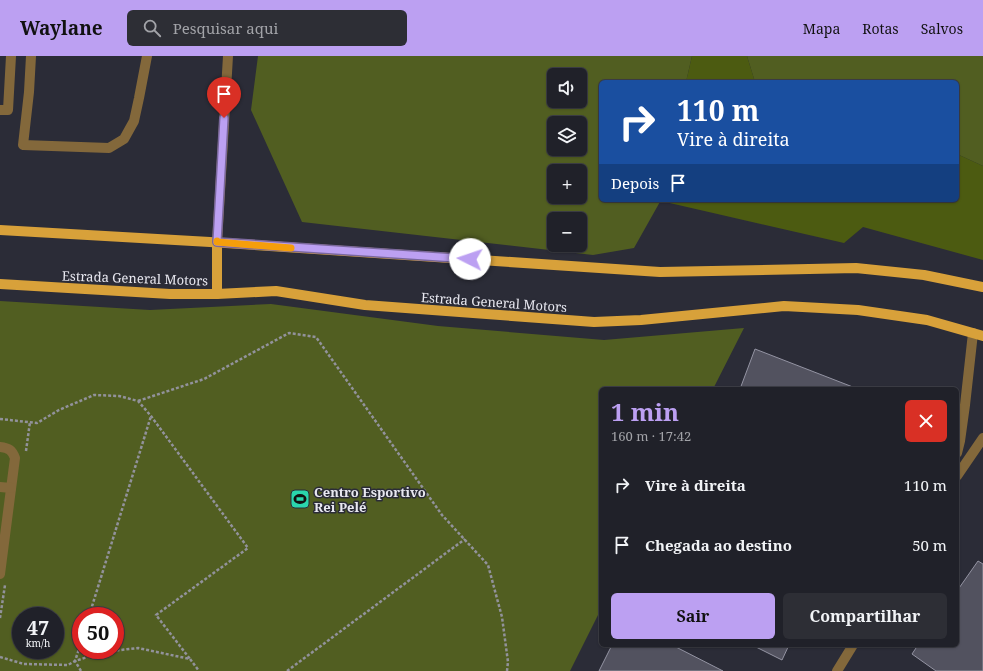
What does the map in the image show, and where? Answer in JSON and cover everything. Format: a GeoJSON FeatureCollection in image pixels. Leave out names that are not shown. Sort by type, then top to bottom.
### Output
{"type":"FeatureCollection","features":[{"type":"Feature","properties":{"kind":"main road"},"geometry":{"type":"LineString","coordinates":[[0,230],[217,242],[660,272],[856,268],[924,275],[983,287]]}},
{"type":"Feature","properties":{"kind":"main road"},"geometry":{"type":"LineString","coordinates":[[217,242],[217,294]]}},
{"type":"Feature","properties":{"kind":"main road","name":"Estrada General Motors"},"geometry":{"type":"LineString","coordinates":[[0,284],[170,294],[217,294],[276,291],[365,305],[594,322],[641,320],[784,306],[858,310],[928,320],[978,334]]}},
{"type":"Feature","properties":{"kind":"lane"},"geometry":{"type":"LineString","coordinates":[[0,110],[8,110],[11,56]]}},
{"type":"Feature","properties":{"kind":"lane"},"geometry":{"type":"LineString","coordinates":[[31,56],[29,92],[23,144],[109,148],[124,139],[134,121],[147,56]]}},
{"type":"Feature","properties":{"kind":"lane"},"geometry":{"type":"LineString","coordinates":[[217,242],[228,56]]}},
{"type":"Feature","properties":{"kind":"lane"},"geometry":{"type":"LineString","coordinates":[[959,445],[978,334]]}},
{"type":"Feature","properties":{"kind":"lane"},"geometry":{"type":"LineString","coordinates":[[959,473],[983,438]]}},
{"type":"Feature","properties":{"kind":"lane"},"geometry":{"type":"LineString","coordinates":[[0,447],[7,448],[13,452],[15,458],[12,488],[3,528],[0,570]]}},
{"type":"Feature","properties":{"kind":"lane"},"geometry":{"type":"LineString","coordinates":[[0,486],[12,488]]}},
{"type":"Feature","properties":{"kind":"lane"},"geometry":{"type":"LineString","coordinates":[[838,671],[852,647]]}},
{"type":"Feature","properties":{"kind":"path"},"geometry":{"type":"LineString","coordinates":[[0,419],[36,423],[59,410],[94,395],[119,396],[138,401],[204,379],[289,333],[316,337],[442,515],[488,565],[502,617],[508,662],[507,671]]}},
{"type":"Feature","properties":{"kind":"path"},"geometry":{"type":"LineString","coordinates":[[138,401],[151,416],[248,548],[156,615],[199,671]]}},
{"type":"Feature","properties":{"kind":"path"},"geometry":{"type":"LineString","coordinates":[[92,607],[151,416]]}},
{"type":"Feature","properties":{"kind":"path"},"geometry":{"type":"LineString","coordinates":[[287,671],[465,539]]}},
{"type":"Feature","properties":{"kind":"path"},"geometry":{"type":"LineString","coordinates":[[0,657],[24,664],[68,665],[103,652],[138,648],[190,659]]}},
{"type":"Feature","properties":{"kind":"path"},"geometry":{"type":"LineString","coordinates":[[76,661],[81,671]]}},
{"type":"Feature","properties":{"kind":"green space"},"geometry":{"type":"Polygon","coordinates":[[[258,56],[692,56],[686,80],[599,80],[599,202],[660,202],[634,248],[593,255],[567,252],[587,252],[587,212],[547,212],[547,250],[302,222],[251,110],[258,56]]]}},
{"type":"Feature","properties":{"kind":"green space"},"geometry":{"type":"Polygon","coordinates":[[[692,56],[747,56],[754,80],[686,80],[692,56]]]}},
{"type":"Feature","properties":{"kind":"green space"},"geometry":{"type":"Polygon","coordinates":[[[747,56],[983,56],[983,166],[959,155],[959,80],[754,80],[747,56]]]}},
{"type":"Feature","properties":{"kind":"green space"},"geometry":{"type":"Polygon","coordinates":[[[959,155],[983,166],[983,260],[863,227],[844,243],[665,202],[959,202],[959,155]]]}},
{"type":"Feature","properties":{"kind":"green space","name":"Centro Esportivo Rei Pelé"},"geometry":{"type":"Polygon","coordinates":[[[0,301],[150,310],[271,304],[438,326],[604,340],[744,328],[714,387],[599,387],[599,613],[570,671],[0,671],[0,301]]]}},
{"type":"Feature","properties":{"kind":"building"},"geometry":{"type":"Polygon","coordinates":[[[755,349],[853,387],[741,387],[755,349]]]}},
{"type":"Feature","properties":{"kind":"building"},"geometry":{"type":"Polygon","coordinates":[[[978,561],[983,564],[983,671],[936,671],[912,654],[917,647],[959,647],[959,588],[978,561]]]}},
{"type":"Feature","properties":{"kind":"building"},"geometry":{"type":"Polygon","coordinates":[[[611,647],[676,647],[723,671],[599,671],[611,647]]]}},
{"type":"Feature","properties":{"kind":"building"},"geometry":{"type":"Polygon","coordinates":[[[756,647],[788,647],[782,660],[756,647]]]}},
{"type":"Feature","properties":{"kind":"slow traffic"},"geometry":{"type":"LineString","coordinates":[[217,241],[291,248]]}},
{"type":"Feature","properties":{"kind":"place","name":"Centro Esportivo Rei Pelé"},"geometry":{"type":"Point","coordinates":[300,499]}},
{"type":"Feature","properties":{"kind":"route"},"geometry":{"type":"LineString","coordinates":[[224,118],[217,242],[470,259]]}}]}
